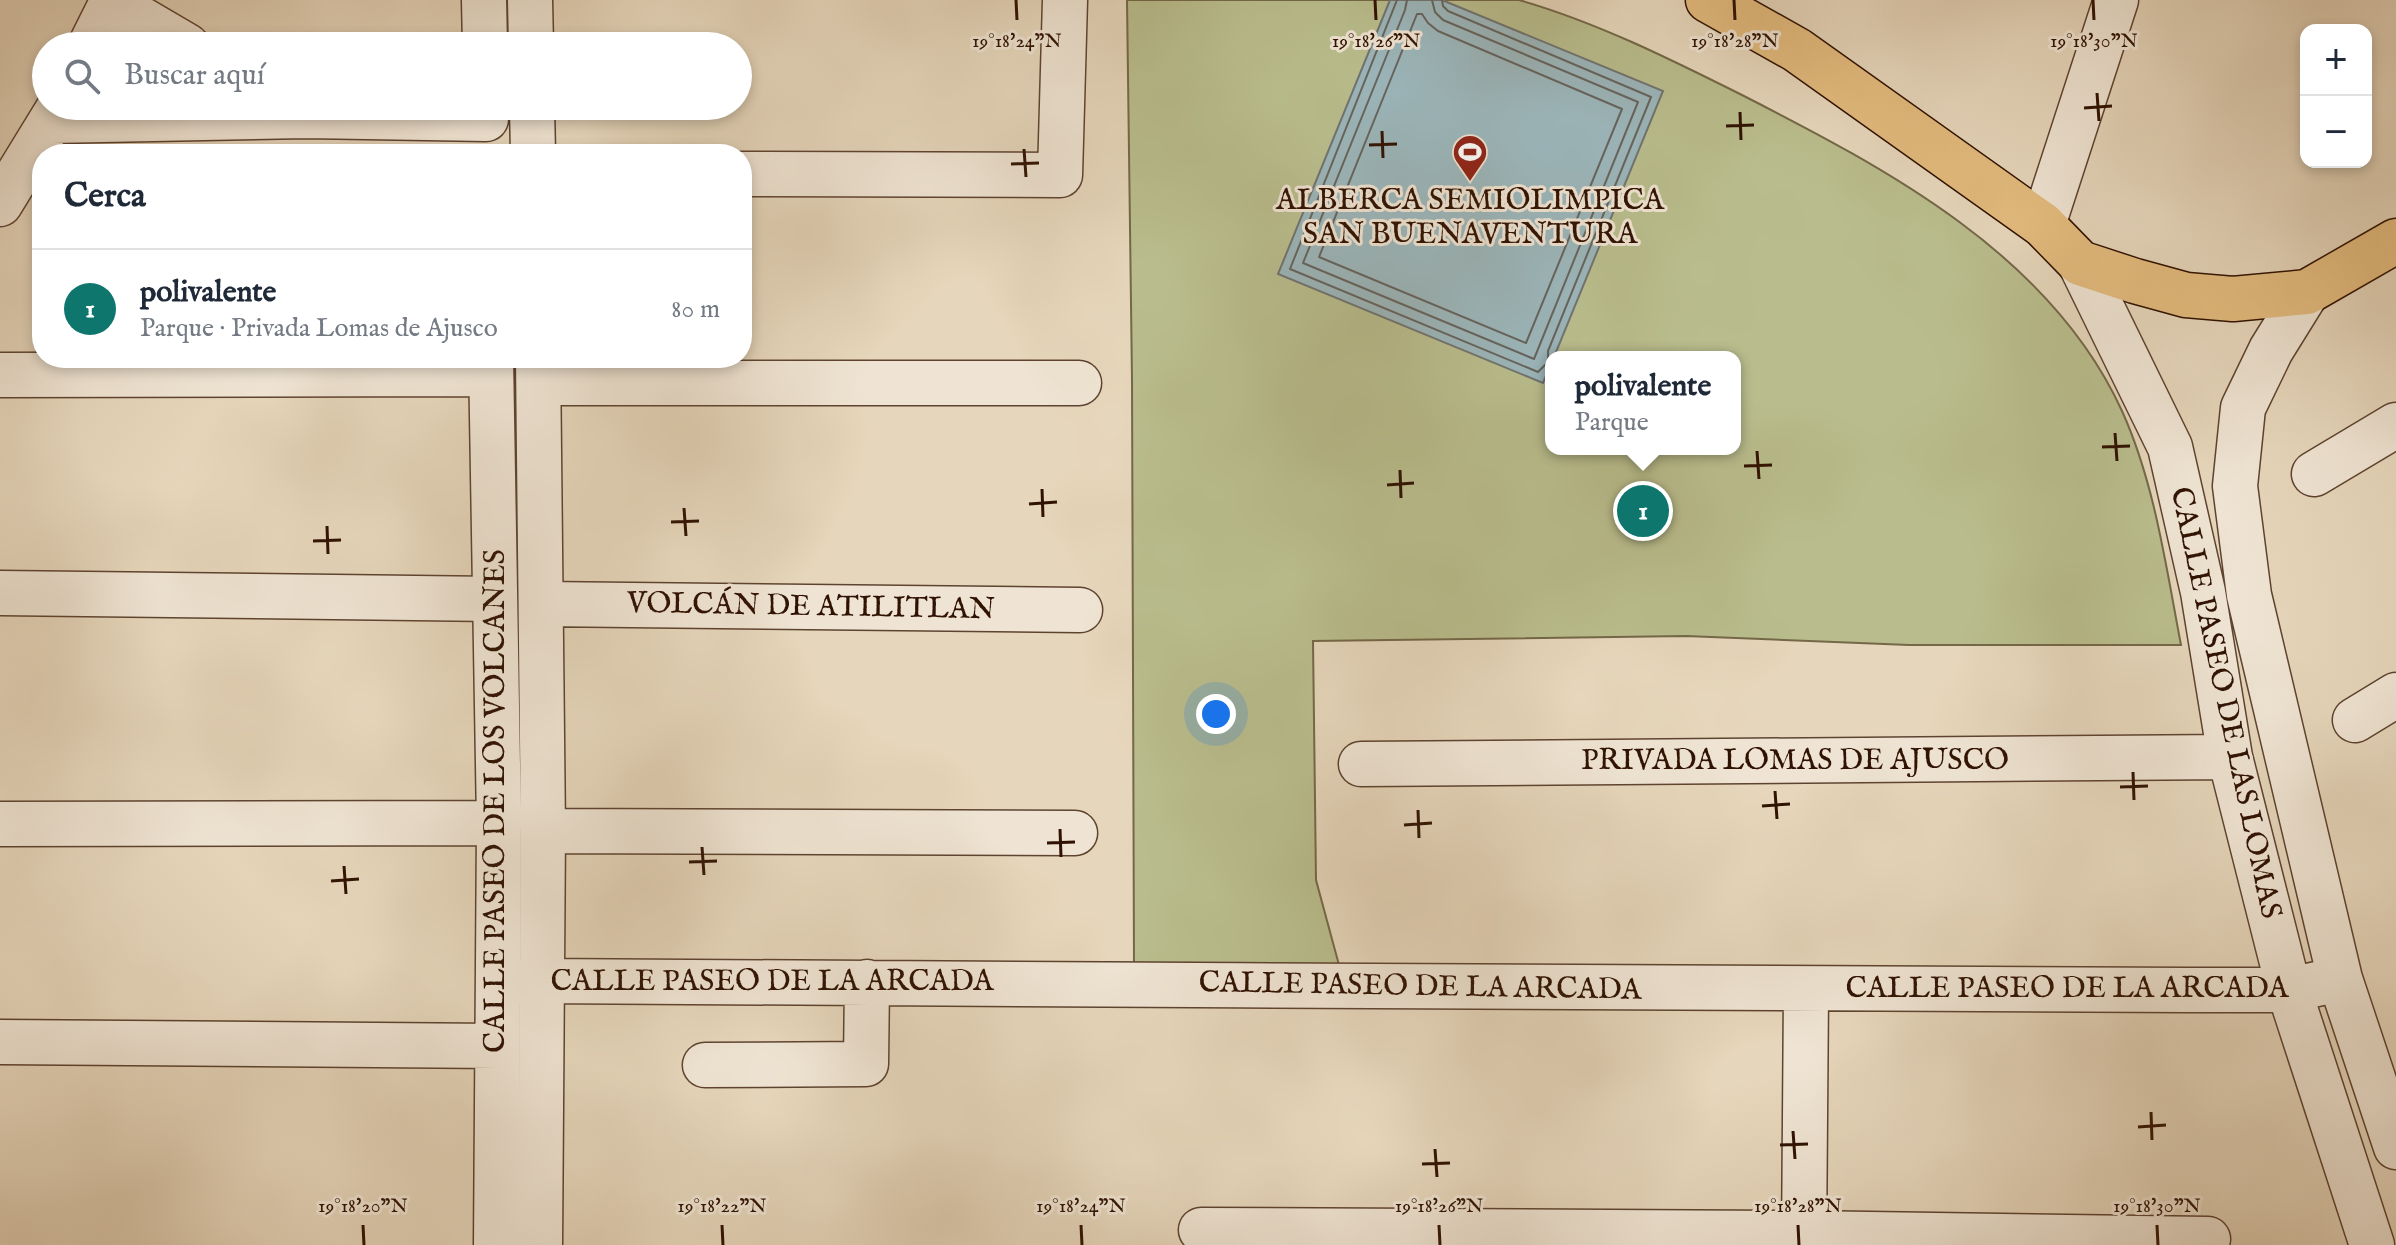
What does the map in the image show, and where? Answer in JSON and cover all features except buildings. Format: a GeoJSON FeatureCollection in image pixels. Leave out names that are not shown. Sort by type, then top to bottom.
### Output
{"type":"FeatureCollection","features":[{"type":"Feature","properties":{"kind":"main road"},"geometry":{"type":"LineString","coordinates":[[1708,0],[1797,50],[2043,225],[2080,263],[2186,295],[2233,299],[2307,292],[2396,241]]}},
{"type":"Feature","properties":{"kind":"street"},"geometry":{"type":"LineString","coordinates":[[484,0],[485,32]]}},
{"type":"Feature","properties":{"kind":"street"},"geometry":{"type":"LineString","coordinates":[[530,0],[531,32]]}},
{"type":"Feature","properties":{"kind":"street"},"geometry":{"type":"LineString","coordinates":[[752,174],[1060,175],[1065,0]]}},
{"type":"Feature","properties":{"kind":"street"},"geometry":{"type":"LineString","coordinates":[[2043,225],[2116,0]]}},
{"type":"Feature","properties":{"kind":"street"},"geometry":{"type":"LineString","coordinates":[[97,32],[113,1],[164,32]]}},
{"type":"Feature","properties":{"kind":"street"},"geometry":{"type":"LineString","coordinates":[[37,144],[52,120]]}},
{"type":"Feature","properties":{"kind":"street"},"geometry":{"type":"LineString","coordinates":[[411,120],[486,126]]}},
{"type":"Feature","properties":{"kind":"street"},"geometry":{"type":"LineString","coordinates":[[532,120],[533,144]]}},
{"type":"Feature","properties":{"kind":"street"},"geometry":{"type":"LineString","coordinates":[[0,204],[32,152]]}},
{"type":"Feature","properties":{"kind":"street","name":"CALLE PASEO DE LAS LOMAS"},"geometry":{"type":"LineString","coordinates":[[2080,263],[2170,447],[2203,592],[2230,757],[2289,990],[2372,1245]]}},
{"type":"Feature","properties":{"kind":"street","name":"CALLE PASEO DE LAS LOMAS"},"geometry":{"type":"LineString","coordinates":[[2307,292],[2271,350],[2243,408],[2235,486],[2249,595],[2340,979],[2396,1147]]}},
{"type":"Feature","properties":{"kind":"street"},"geometry":{"type":"LineString","coordinates":[[0,375],[382,368]]}},
{"type":"Feature","properties":{"kind":"street","name":"CALLE PASEO DE LOS VOLCANES"},"geometry":{"type":"LineString","coordinates":[[491,368],[499,823],[519,982],[540,1245]]}},
{"type":"Feature","properties":{"kind":"street"},"geometry":{"type":"LineString","coordinates":[[538,370],[1079,383]]}},
{"type":"Feature","properties":{"kind":"street","name":"CALLE PASEO DE LOS VOLCANES"},"geometry":{"type":"LineString","coordinates":[[496,1245],[497,1046],[519,982],[543,831],[538,370]]}},
{"type":"Feature","properties":{"kind":"street"},"geometry":{"type":"LineString","coordinates":[[2314,474],[2396,425]]}},
{"type":"Feature","properties":{"kind":"street"},"geometry":{"type":"LineString","coordinates":[[0,593],[495,599]]}},
{"type":"Feature","properties":{"kind":"street","name":"VOLCÁN DE ATILITLAN"},"geometry":{"type":"LineString","coordinates":[[542,604],[1080,610]]}},
{"type":"Feature","properties":{"kind":"street"},"geometry":{"type":"LineString","coordinates":[[2355,720],[2396,695]]}},
{"type":"Feature","properties":{"kind":"street","name":"PRIVADA LOMAS DE AJUSCO"},"geometry":{"type":"LineString","coordinates":[[1361,764],[2230,757]]}},
{"type":"Feature","properties":{"kind":"street"},"geometry":{"type":"LineString","coordinates":[[0,824],[499,823]]}},
{"type":"Feature","properties":{"kind":"street"},"geometry":{"type":"LineString","coordinates":[[543,831],[1075,833]]}},
{"type":"Feature","properties":{"kind":"street","name":"CALLE PASEO DE LA ARCADA"},"geometry":{"type":"LineString","coordinates":[[519,982],[867,982],[1806,991],[2289,990],[2340,979]]}},
{"type":"Feature","properties":{"kind":"street"},"geometry":{"type":"LineString","coordinates":[[705,1065],[866,1064],[867,982]]}},
{"type":"Feature","properties":{"kind":"street"},"geometry":{"type":"LineString","coordinates":[[1804,1239],[1806,991]]}},
{"type":"Feature","properties":{"kind":"street"},"geometry":{"type":"LineString","coordinates":[[0,1042],[497,1046]]}},
{"type":"Feature","properties":{"kind":"street"},"geometry":{"type":"LineString","coordinates":[[1201,1230],[1804,1239],[2208,1239]]}},
{"type":"Feature","properties":{"kind":"green space"},"geometry":{"type":"Polygon","coordinates":[[[1127,0],[1519,0],[1576,19],[1715,81],[1797,123],[1907,186],[1960,222],[2009,262],[2053,306],[2091,356],[2122,411],[2143,467],[2181,645],[1909,645],[1686,636],[1313,641],[1316,880],[1339,965],[1134,965],[1127,0]]]}},
{"type":"Feature","properties":{"kind":"water","name":"ALBERCA SEMIOLIMPICA SAN BUENAVENTURA"},"geometry":{"type":"Polygon","coordinates":[[[1390,0],[1442,0],[1663,91],[1556,351],[1545,351],[1543,383],[1278,274],[1390,0]]]}},
{"type":"Feature","properties":{"kind":"place","name":"ALBERCA SEMIOLIMPICA SAN BUENAVENTURA"},"geometry":{"type":"Point","coordinates":[1470,183]}},
{"type":"Feature","properties":{"kind":"place","name":"polivalente"},"geometry":{"type":"Point","coordinates":[1643,511]}}]}
